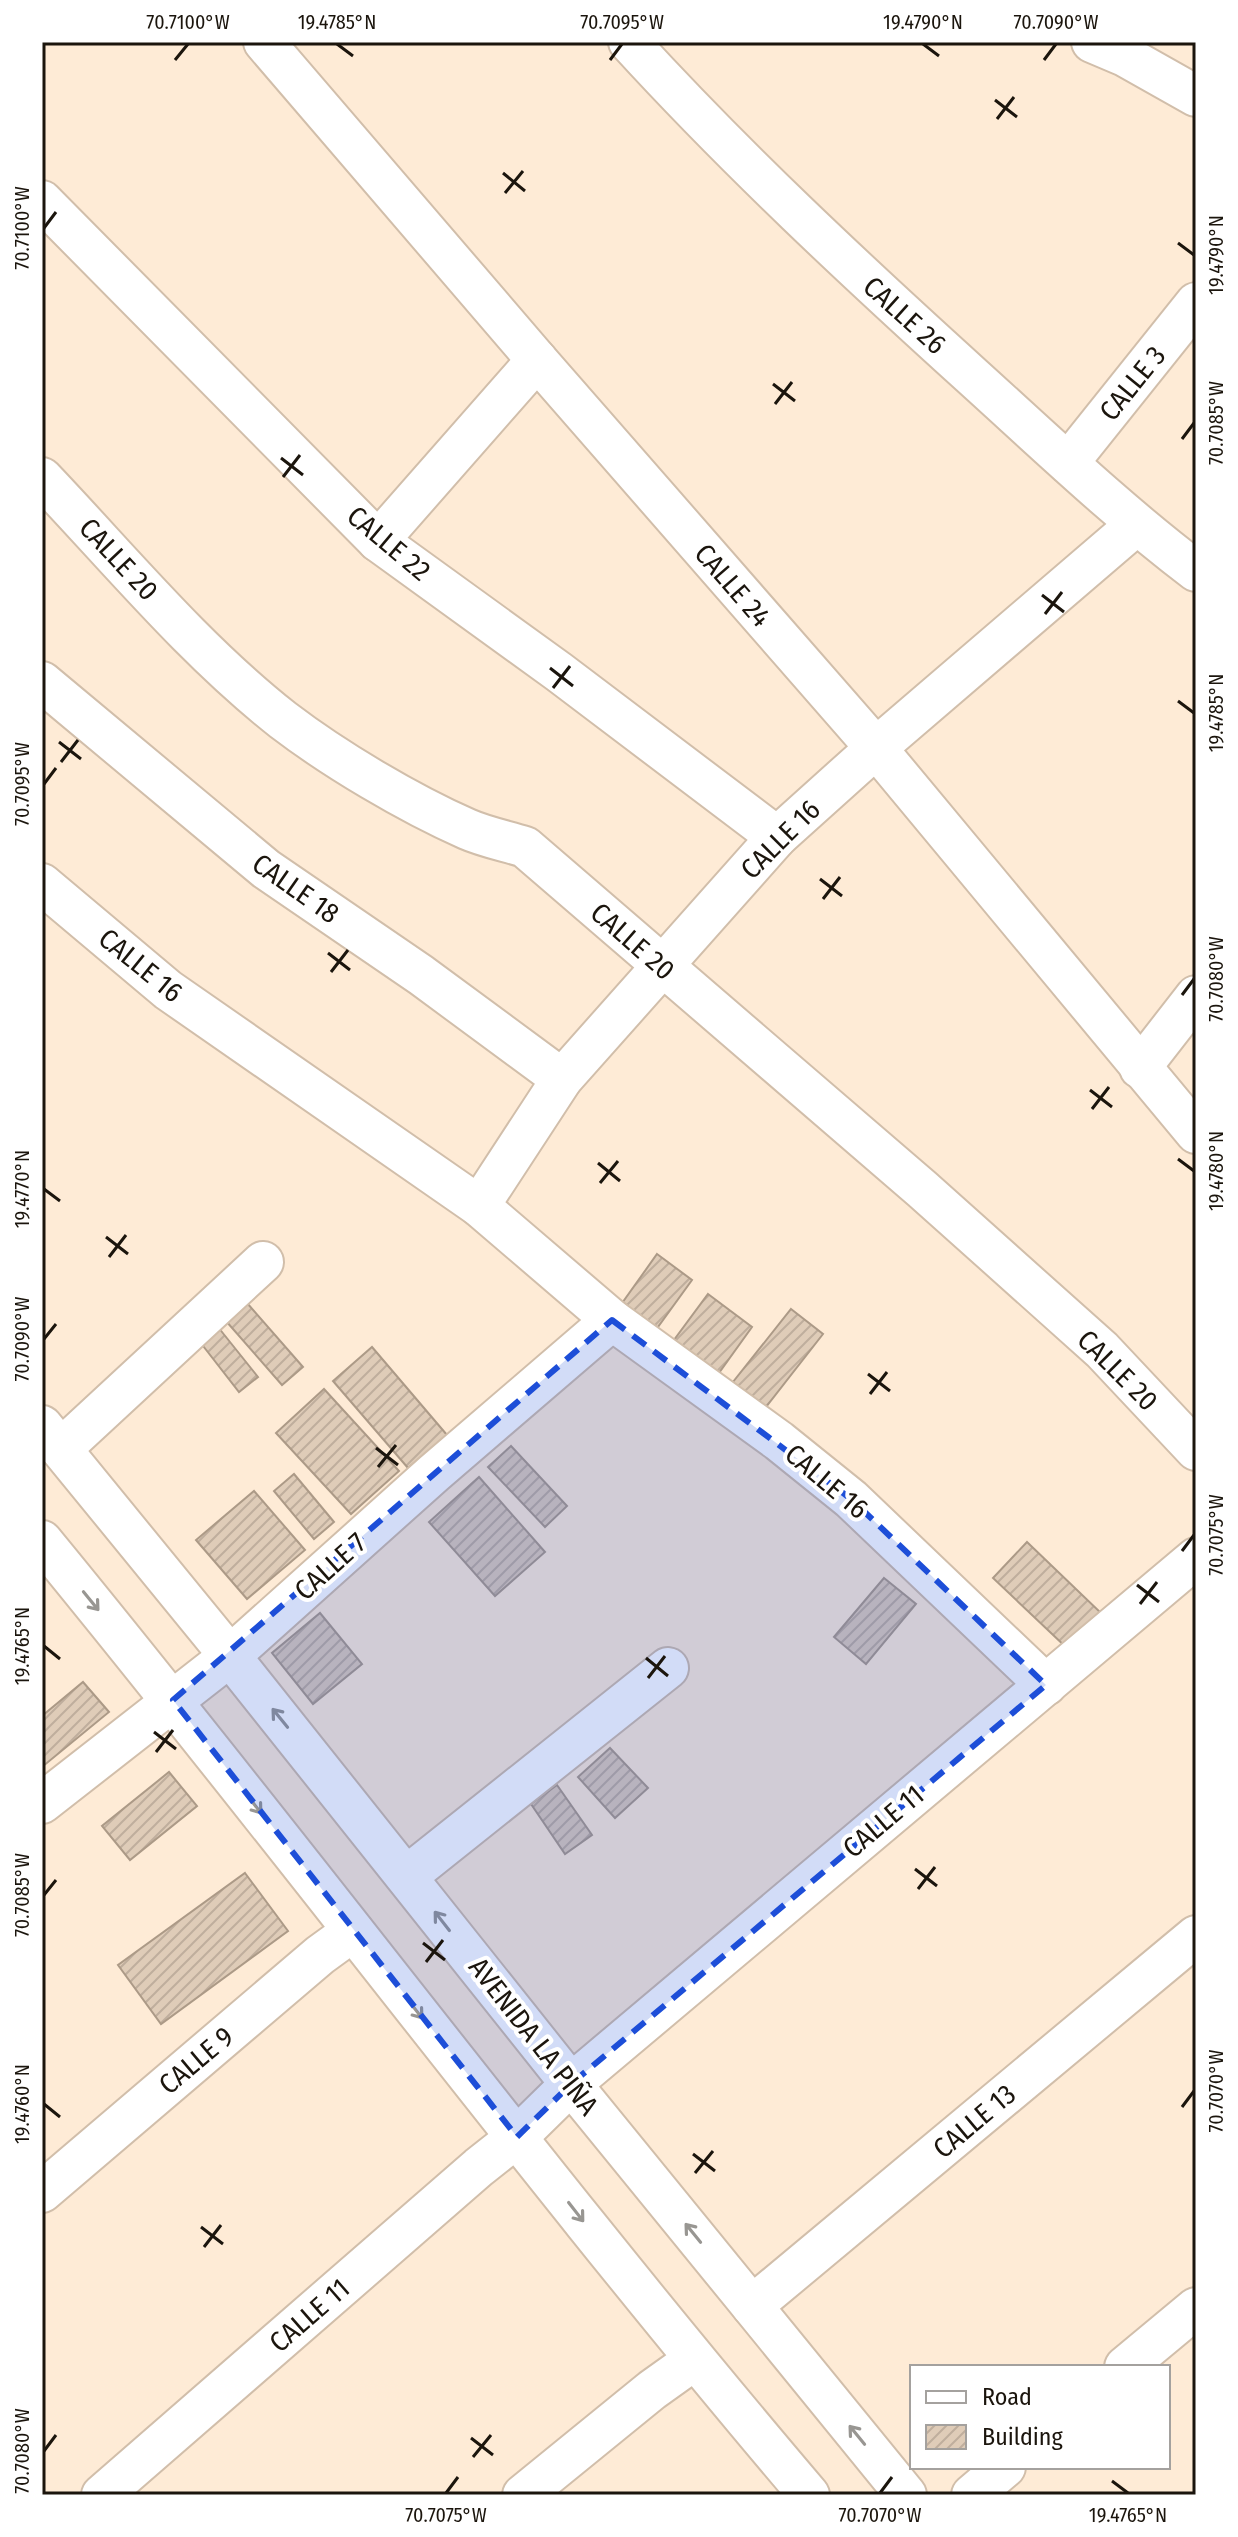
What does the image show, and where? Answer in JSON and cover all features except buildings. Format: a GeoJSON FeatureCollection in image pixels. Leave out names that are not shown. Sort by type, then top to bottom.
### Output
{"type":"FeatureCollection","features":[{"type":"Feature","properties":{"kind":"street","name":"CALLE 24"},"geometry":{"type":"LineString","coordinates":[[264,42],[876,748],[1196,1133]]}},
{"type":"Feature","properties":{"kind":"street","name":"CALLE 26"},"geometry":{"type":"LineString","coordinates":[[629,42],[840,256],[1136,525],[1196,571]]}},
{"type":"Feature","properties":{"kind":"street"},"geometry":{"type":"LineString","coordinates":[[1092,42],[1125,56],[1196,96]]}},
{"type":"Feature","properties":{"kind":"street","name":"CALLE 22"},"geometry":{"type":"LineString","coordinates":[[42,201],[378,541],[559,672],[777,837]]}},
{"type":"Feature","properties":{"kind":"street","name":"CALLE 3"},"geometry":{"type":"LineString","coordinates":[[1068,463],[1196,303]]}},
{"type":"Feature","properties":{"kind":"street"},"geometry":{"type":"LineString","coordinates":[[378,541],[537,360]]}},
{"type":"Feature","properties":{"kind":"street","name":"CALLE 20"},"geometry":{"type":"LineString","coordinates":[[42,478],[209,654],[283,720],[325,749],[420,805],[469,830],[525,847],[922,1189],[1091,1340],[1196,1450]]}},
{"type":"Feature","properties":{"kind":"street","name":"CALLE 16"},"geometry":{"type":"LineString","coordinates":[[479,1206],[562,1079],[777,837],[1136,525]]}},
{"type":"Feature","properties":{"kind":"street","name":"CALLE 18"},"geometry":{"type":"LineString","coordinates":[[42,682],[266,869],[421,975],[562,1079]]}},
{"type":"Feature","properties":{"kind":"street","name":"CALLE 16"},"geometry":{"type":"LineString","coordinates":[[42,884],[168,990],[479,1206],[612,1320],[779,1441],[851,1499],[1046,1685]]}},
{"type":"Feature","properties":{"kind":"street"},"geometry":{"type":"LineString","coordinates":[[1140,1068],[1196,996]]}},
{"type":"Feature","properties":{"kind":"street"},"geometry":{"type":"LineString","coordinates":[[52,1438],[263,1262]]}},
{"type":"Feature","properties":{"kind":"street","name":"CALLE 7"},"geometry":{"type":"LineString","coordinates":[[42,1803],[230,1656],[434,1473],[612,1320]]}},
{"type":"Feature","properties":{"kind":"street","name":"AVENIDA LA PIÑA"},"geometry":{"type":"LineString","coordinates":[[52,1438],[906,2495]]}},
{"type":"Feature","properties":{"kind":"street"},"geometry":{"type":"LineString","coordinates":[[42,1541],[173,1700],[694,2360],[809,2495]]}},
{"type":"Feature","properties":{"kind":"street","name":"CALLE 11"},"geometry":{"type":"LineString","coordinates":[[102,2495],[517,2137],[571,2084],[1196,1558]]}},
{"type":"Feature","properties":{"kind":"street"},"geometry":{"type":"LineString","coordinates":[[407,1876],[668,1668]]}},
{"type":"Feature","properties":{"kind":"street","name":"CALLE 9"},"geometry":{"type":"LineString","coordinates":[[42,2192],[320,1955],[353,1931]]}},
{"type":"Feature","properties":{"kind":"street","name":"CALLE 13"},"geometry":{"type":"LineString","coordinates":[[752,2306],[1196,1936]]}},
{"type":"Feature","properties":{"kind":"street"},"geometry":{"type":"LineString","coordinates":[[1127,2365],[1196,2308]]}},
{"type":"Feature","properties":{"kind":"street"},"geometry":{"type":"LineString","coordinates":[[523,2495],[652,2390],[694,2360]]}},
{"type":"Feature","properties":{"kind":"street"},"geometry":{"type":"LineString","coordinates":[[972,2495],[1003,2469]]}},
{"type":"Feature","properties":{"kind":"highlighted area"},"geometry":{"type":"Polygon","coordinates":[[[612,1320],[851,1499],[1046,1685],[571,2084],[517,2137],[173,1700],[612,1320]]]}}]}
